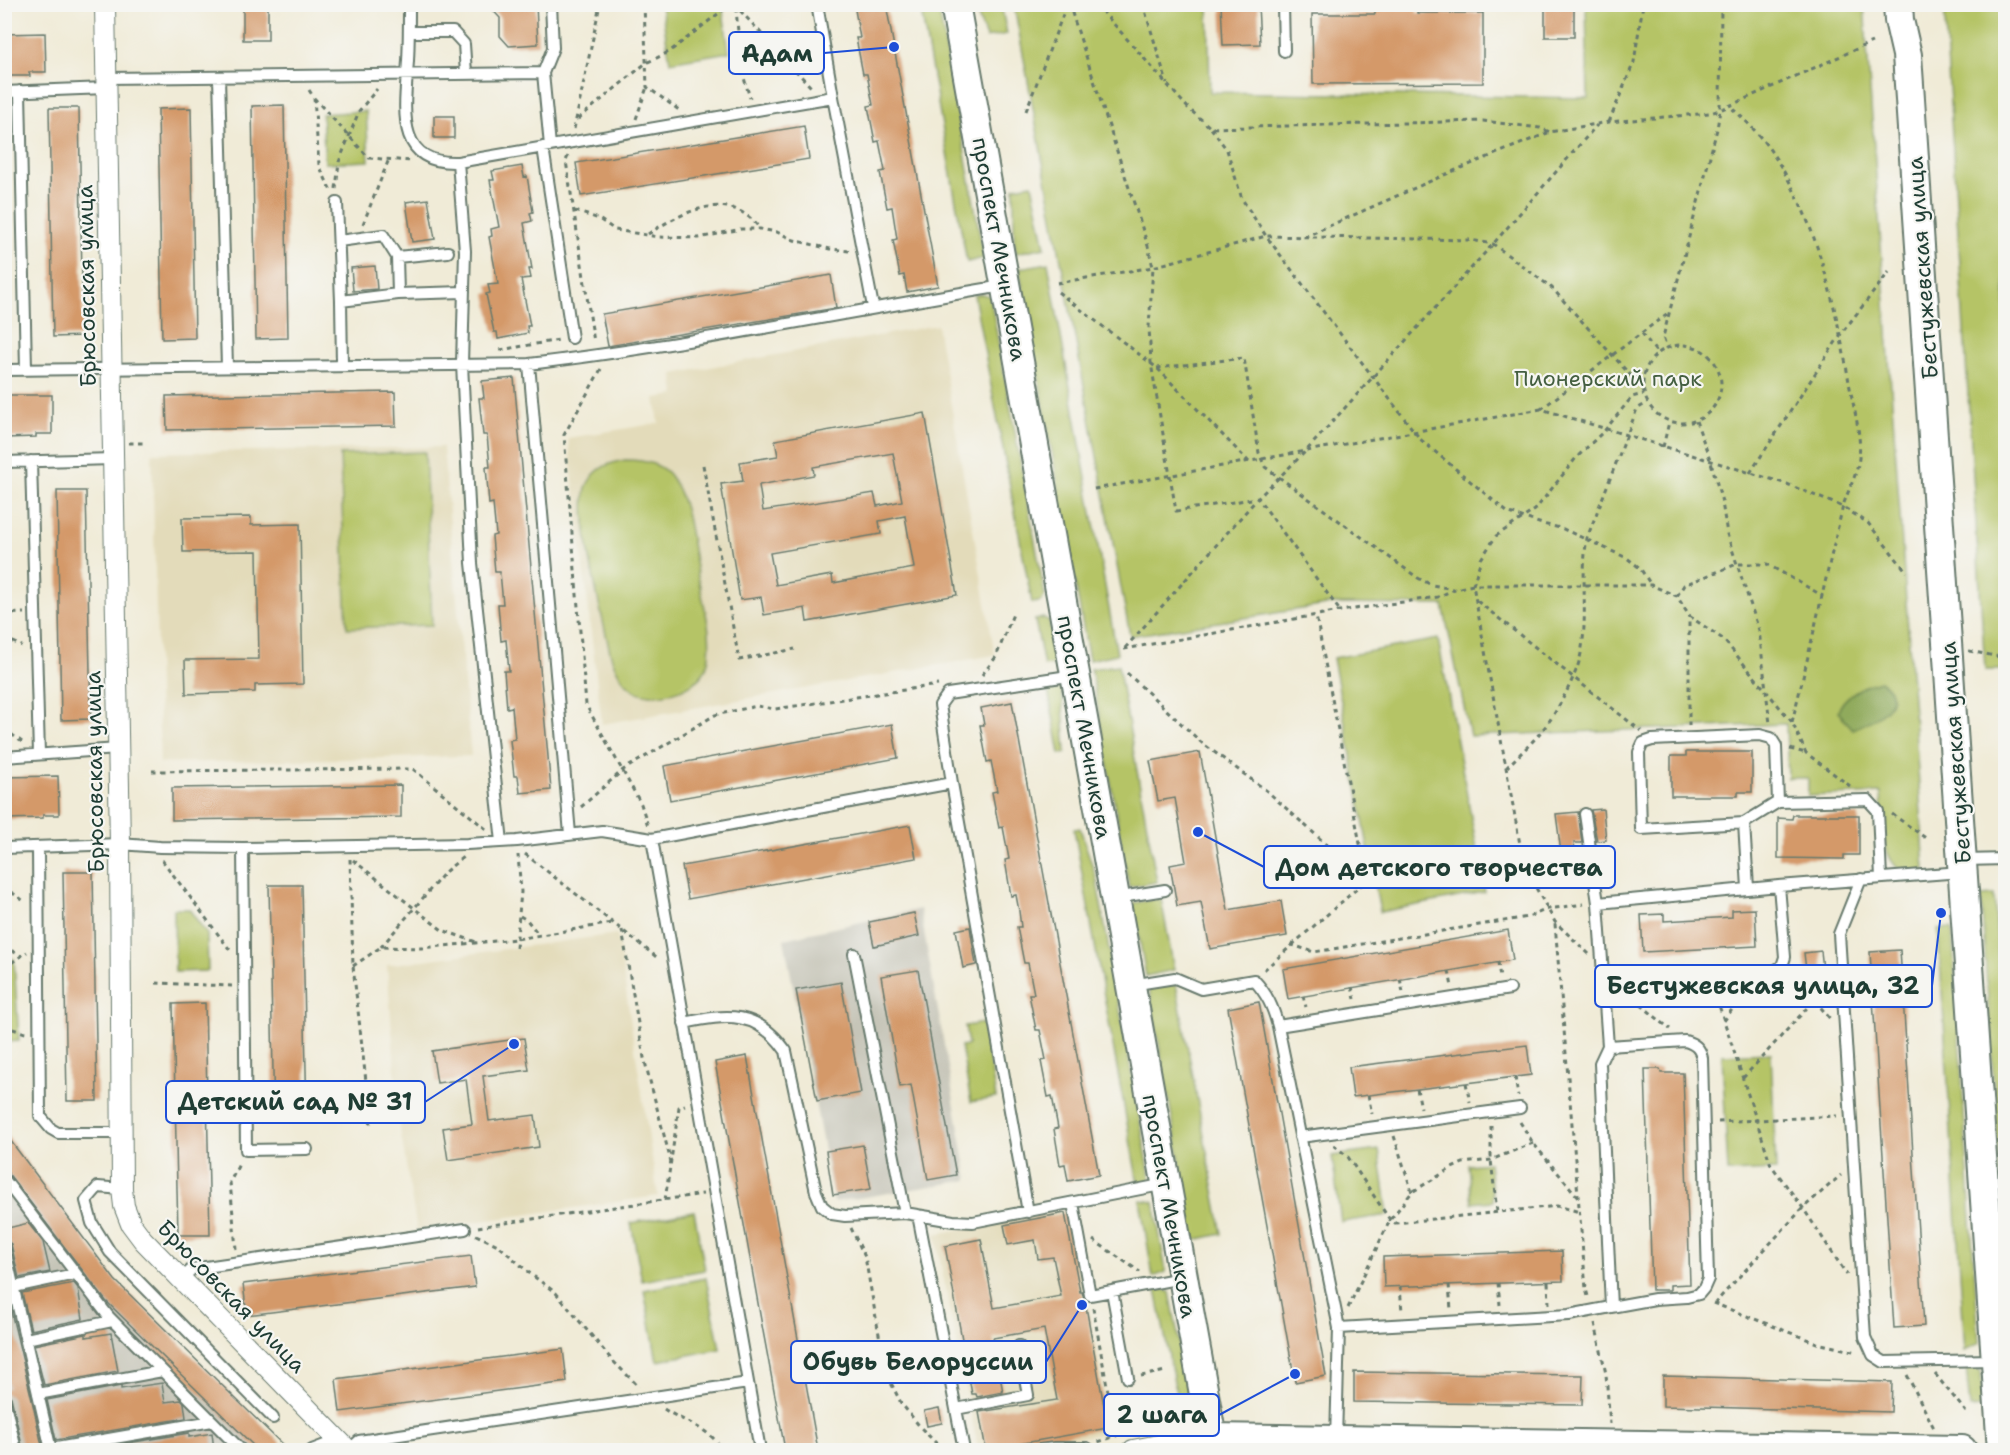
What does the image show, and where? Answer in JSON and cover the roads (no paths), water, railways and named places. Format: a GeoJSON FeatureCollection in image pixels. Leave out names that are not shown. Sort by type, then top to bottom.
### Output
{"type":"FeatureCollection","features":[{"type":"Feature","properties":{"kind":"street","name":"Брюсовская улица"},"geometry":{"type":"LineString","coordinates":[[105,4],[120,844],[121,1133],[124,1206],[131,1224],[143,1240],[345,1447]]}},
{"type":"Feature","properties":{"kind":"street","name":"проспект Мечникова"},"geometry":{"type":"LineString","coordinates":[[955,4],[1213,1444]]}},
{"type":"Feature","properties":{"kind":"street","name":"Бестужевская улица"},"geometry":{"type":"LineString","coordinates":[[1898,4],[1907,56],[1962,866],[2000,1373],[2002,1450]]}},
{"type":"Feature","properties":{"kind":"street","name":"Бестужевская улица"},"geometry":{"type":"LineString","coordinates":[[1907,56],[1914,22],[1913,4]]}},
{"type":"Feature","properties":{"kind":"street"},"geometry":{"type":"LineString","coordinates":[[1133,1450],[1189,1439],[1213,1444],[1336,1440],[1962,1450]]}},
{"type":"Feature","properties":{"kind":"lane"},"geometry":{"type":"LineString","coordinates":[[409,4],[404,115],[409,135],[418,151],[429,159],[442,163],[827,98]]}},
{"type":"Feature","properties":{"kind":"lane"},"geometry":{"type":"LineString","coordinates":[[551,4],[553,48],[543,73],[546,146],[572,338]]}},
{"type":"Feature","properties":{"kind":"lane"},"geometry":{"type":"LineString","coordinates":[[818,4],[827,98],[864,252],[873,307]]}},
{"type":"Feature","properties":{"kind":"lane"},"geometry":{"type":"LineString","coordinates":[[1283,4],[1284,51]]}},
{"type":"Feature","properties":{"kind":"lane"},"geometry":{"type":"LineString","coordinates":[[409,32],[453,32],[464,44],[466,73]]}},
{"type":"Feature","properties":{"kind":"lane"},"geometry":{"type":"LineString","coordinates":[[4,92],[106,83],[219,77],[543,73]]}},
{"type":"Feature","properties":{"kind":"lane"},"geometry":{"type":"LineString","coordinates":[[219,77],[227,367]]}},
{"type":"Feature","properties":{"kind":"lane"},"geometry":{"type":"LineString","coordinates":[[20,91],[26,369]]}},
{"type":"Feature","properties":{"kind":"lane"},"geometry":{"type":"LineString","coordinates":[[458,162],[465,251],[462,364],[472,563],[502,842]]}},
{"type":"Feature","properties":{"kind":"lane"},"geometry":{"type":"LineString","coordinates":[[337,203],[342,365]]}},
{"type":"Feature","properties":{"kind":"lane"},"geometry":{"type":"LineString","coordinates":[[339,241],[382,235],[397,257],[398,294]]}},
{"type":"Feature","properties":{"kind":"lane"},"geometry":{"type":"LineString","coordinates":[[397,257],[448,252]]}},
{"type":"Feature","properties":{"kind":"lane"},"geometry":{"type":"LineString","coordinates":[[4,370],[529,363],[609,354],[1006,286]]}},
{"type":"Feature","properties":{"kind":"lane"},"geometry":{"type":"LineString","coordinates":[[341,301],[398,294],[464,292]]}},
{"type":"Feature","properties":{"kind":"lane"},"geometry":{"type":"LineString","coordinates":[[529,363],[570,834]]}},
{"type":"Feature","properties":{"kind":"lane"},"geometry":{"type":"LineString","coordinates":[[4,462],[112,459]]}},
{"type":"Feature","properties":{"kind":"lane"},"geometry":{"type":"LineString","coordinates":[[31,461],[39,754]]}},
{"type":"Feature","properties":{"kind":"lane"},"geometry":{"type":"LineString","coordinates":[[1028,1212],[940,705],[948,694],[1075,675]]}},
{"type":"Feature","properties":{"kind":"lane"},"geometry":{"type":"LineString","coordinates":[[1778,802],[1776,746],[1771,738],[1760,735],[1652,740],[1643,743],[1640,752],[1641,829],[1744,823],[1778,802],[1871,802],[1878,811],[1881,878]]}},
{"type":"Feature","properties":{"kind":"lane"},"geometry":{"type":"LineString","coordinates":[[4,757],[118,749]]}},
{"type":"Feature","properties":{"kind":"lane"},"geometry":{"type":"LineString","coordinates":[[4,848],[120,844],[243,848],[481,843],[602,831],[652,839],[952,783]]}},
{"type":"Feature","properties":{"kind":"lane"},"geometry":{"type":"LineString","coordinates":[[1585,814],[1598,903],[1608,1046],[1600,1063],[1611,1307]]}},
{"type":"Feature","properties":{"kind":"lane"},"geometry":{"type":"LineString","coordinates":[[1744,823],[1748,888]]}},
{"type":"Feature","properties":{"kind":"lane"},"geometry":{"type":"LineString","coordinates":[[652,839],[760,1450]]}},
{"type":"Feature","properties":{"kind":"lane"},"geometry":{"type":"LineString","coordinates":[[38,847],[40,1116],[51,1130],[58,1133],[121,1133]]}},
{"type":"Feature","properties":{"kind":"lane"},"geometry":{"type":"LineString","coordinates":[[243,848],[246,1150],[307,1149]]}},
{"type":"Feature","properties":{"kind":"lane"},"geometry":{"type":"LineString","coordinates":[[1598,903],[1881,878],[2006,859]]}},
{"type":"Feature","properties":{"kind":"lane"},"geometry":{"type":"LineString","coordinates":[[1861,879],[1839,934],[1865,1336],[1873,1355],[1884,1362],[1926,1363],[2000,1373]]}},
{"type":"Feature","properties":{"kind":"lane"},"geometry":{"type":"LineString","coordinates":[[1604,988],[1773,972],[1782,966],[1785,957],[1779,886]]}},
{"type":"Feature","properties":{"kind":"lane"},"geometry":{"type":"LineString","coordinates":[[1115,898],[1165,890]]}},
{"type":"Feature","properties":{"kind":"lane"},"geometry":{"type":"LineString","coordinates":[[854,954],[905,1213]]}},
{"type":"Feature","properties":{"kind":"lane"},"geometry":{"type":"LineString","coordinates":[[1131,986],[1175,978],[1201,989],[1254,980],[1264,990],[1272,1005],[1339,1328],[1336,1440]]}},
{"type":"Feature","properties":{"kind":"lane"},"geometry":{"type":"LineString","coordinates":[[1278,1026],[1509,988]]}},
{"type":"Feature","properties":{"kind":"lane"},"geometry":{"type":"LineString","coordinates":[[684,1023],[718,1016],[744,1018],[762,1025],[776,1036],[786,1051],[816,1192],[822,1206],[832,1214],[845,1216],[905,1213],[974,1222],[1166,1184]]}},
{"type":"Feature","properties":{"kind":"lane"},"geometry":{"type":"LineString","coordinates":[[1339,1328],[1569,1315],[1654,1299],[1699,1294],[1708,1278],[1700,1050],[1693,1043],[1685,1041],[1608,1046]]}},
{"type":"Feature","properties":{"kind":"lane"},"geometry":{"type":"LineString","coordinates":[[1300,1137],[1516,1108]]}},
{"type":"Feature","properties":{"kind":"lane"},"geometry":{"type":"LineString","coordinates":[[4,1179],[112,1321],[241,1450]]}},
{"type":"Feature","properties":{"kind":"lane"},"geometry":{"type":"LineString","coordinates":[[122,1189],[99,1187],[86,1202],[92,1223],[110,1252],[273,1418]]}},
{"type":"Feature","properties":{"kind":"lane"},"geometry":{"type":"LineString","coordinates":[[1074,1203],[1090,1295],[1182,1278]]}},
{"type":"Feature","properties":{"kind":"lane"},"geometry":{"type":"LineString","coordinates":[[918,1215],[964,1450]]}},
{"type":"Feature","properties":{"kind":"lane"},"geometry":{"type":"LineString","coordinates":[[182,1279],[192,1269],[465,1229]]}},
{"type":"Feature","properties":{"kind":"lane"},"geometry":{"type":"LineString","coordinates":[[4,1246],[51,1450],[212,1421]]}},
{"type":"Feature","properties":{"kind":"lane"},"geometry":{"type":"LineString","coordinates":[[14,1287],[75,1274]]}},
{"type":"Feature","properties":{"kind":"lane"},"geometry":{"type":"LineString","coordinates":[[1112,1291],[1128,1378]]}},
{"type":"Feature","properties":{"kind":"lane"},"geometry":{"type":"LineString","coordinates":[[26,1339],[112,1321]]}},
{"type":"Feature","properties":{"kind":"lane"},"geometry":{"type":"LineString","coordinates":[[956,1409],[1028,1395],[1019,1346]]}},
{"type":"Feature","properties":{"kind":"lane"},"geometry":{"type":"LineString","coordinates":[[38,1394],[162,1371]]}},
{"type":"Feature","properties":{"kind":"lane"},"geometry":{"type":"LineString","coordinates":[[312,1450],[345,1447],[359,1442],[748,1383]]}},
{"type":"Feature","properties":{"kind":"lane"},"geometry":{"type":"LineString","coordinates":[[4,1399],[16,1450]]}},
{"type":"Feature","properties":{"kind":"lane"},"geometry":{"type":"LineString","coordinates":[[1038,1450],[1088,1449]]}},
{"type":"Feature","properties":{"kind":"place","name":"Адам"},"geometry":{"type":"Point","coordinates":[894,47]}},
{"type":"Feature","properties":{"kind":"place","name":"Дом детского творчества"},"geometry":{"type":"Point","coordinates":[1198,832]}},
{"type":"Feature","properties":{"kind":"place","name":"Бестужевская улица, 32"},"geometry":{"type":"Point","coordinates":[1941,913]}},
{"type":"Feature","properties":{"kind":"place","name":"Детский сад № 31"},"geometry":{"type":"Point","coordinates":[514,1044]}},
{"type":"Feature","properties":{"kind":"place","name":"Обувь Белоруссии"},"geometry":{"type":"Point","coordinates":[1082,1305]}},
{"type":"Feature","properties":{"kind":"place","name":"2 шага"},"geometry":{"type":"Point","coordinates":[1295,1374]}},
{"type":"Feature","properties":{"kind":"park label","name":"Пионерский парк"},"geometry":{"type":"Point","coordinates":[1608,378]}}]}
